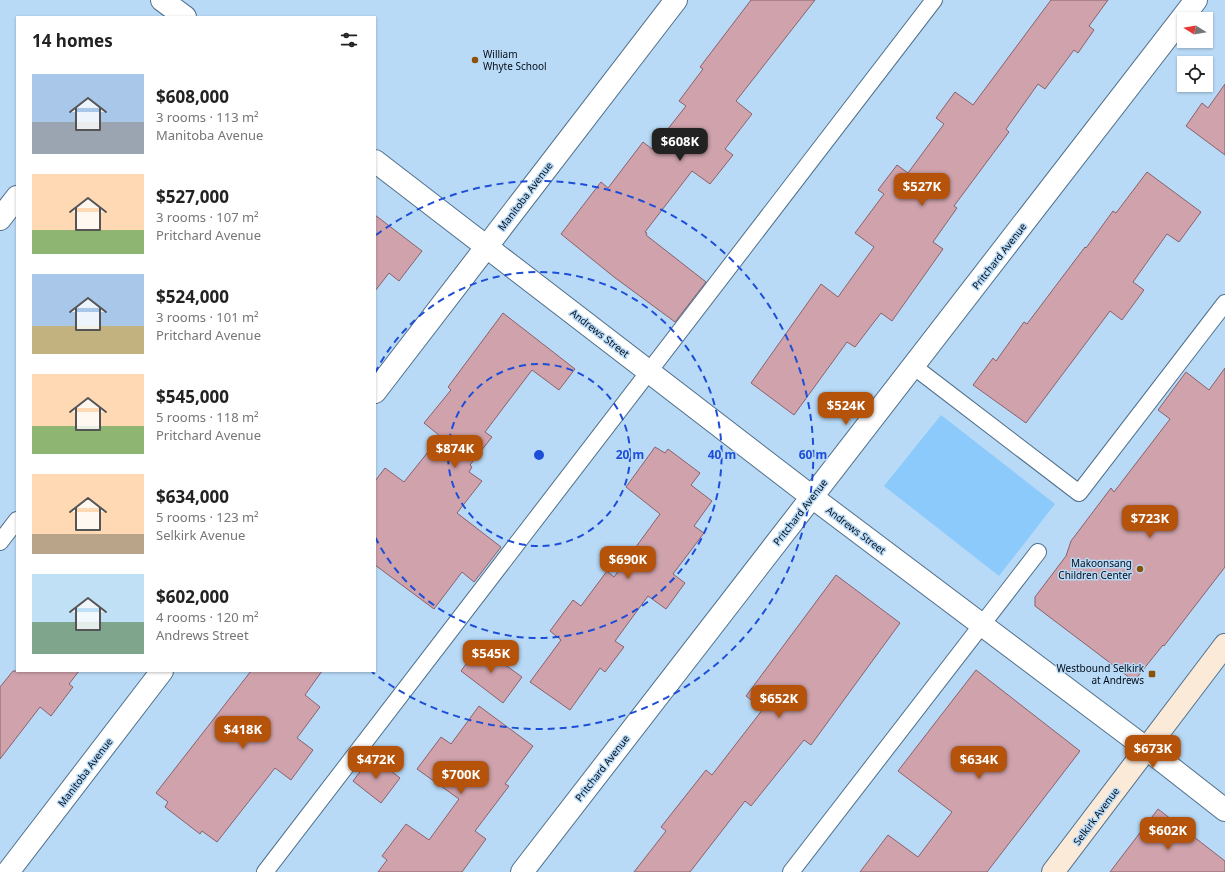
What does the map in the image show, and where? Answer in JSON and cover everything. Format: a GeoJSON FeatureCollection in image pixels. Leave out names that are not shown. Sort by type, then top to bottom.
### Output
{"type":"FeatureCollection","features":[{"type":"Feature","properties":{"kind":"main road","name":"Selkirk Avenue"},"geometry":{"type":"LineString","coordinates":[[1053,872],[1225,645]]}},
{"type":"Feature","properties":{"kind":"street","name":"Manitoba Avenue"},"geometry":{"type":"LineString","coordinates":[[376,391],[676,0]]}},
{"type":"Feature","properties":{"kind":"street","name":"Pritchard Avenue"},"geometry":{"type":"LineString","coordinates":[[522,872],[1196,0]]}},
{"type":"Feature","properties":{"kind":"street"},"geometry":{"type":"LineString","coordinates":[[163,5],[182,16]]}},
{"type":"Feature","properties":{"kind":"street","name":"Andrews Street"},"geometry":{"type":"LineString","coordinates":[[376,162],[812,497],[1147,749],[1225,810]]}},
{"type":"Feature","properties":{"kind":"street"},"geometry":{"type":"LineString","coordinates":[[0,219],[16,198]]}},
{"type":"Feature","properties":{"kind":"street","name":"Manitoba Avenue"},"geometry":{"type":"LineString","coordinates":[[8,872],[161,672]]}},
{"type":"Feature","properties":{"kind":"lane"},"geometry":{"type":"LineString","coordinates":[[265,872],[934,0]]}},
{"type":"Feature","properties":{"kind":"lane"},"geometry":{"type":"LineString","coordinates":[[914,366],[1079,493],[1225,302]]}},
{"type":"Feature","properties":{"kind":"lane"},"geometry":{"type":"LineString","coordinates":[[0,542],[16,521]]}},
{"type":"Feature","properties":{"kind":"lane"},"geometry":{"type":"LineString","coordinates":[[791,872],[1038,552]]}},
{"type":"Feature","properties":{"kind":"shaded area"},"geometry":{"type":"Polygon","coordinates":[[[941,415],[1055,504],[999,576],[884,486],[941,415]]]}},
{"type":"Feature","properties":{"kind":"building"},"geometry":{"type":"Polygon","coordinates":[[[751,0],[815,0],[736,101],[752,114],[725,149],[733,155],[710,184],[692,171],[645,232],[647,233],[646,235],[706,282],[675,322],[614,277],[561,234],[601,182],[608,188],[643,142],[652,149],[686,106],[679,101],[703,69],[700,67],[751,0]]]}},
{"type":"Feature","properties":{"kind":"building"},"geometry":{"type":"Polygon","coordinates":[[[1051,0],[1108,0],[1089,26],[1094,30],[1078,53],[1074,50],[1045,89],[1038,84],[1006,129],[1009,132],[954,206],[957,208],[933,242],[943,249],[892,321],[881,313],[855,347],[847,342],[794,415],[751,383],[821,284],[838,297],[874,247],[855,233],[884,194],[878,190],[897,165],[908,173],[944,124],[936,118],[955,92],[973,105],[1051,0]]]}},
{"type":"Feature","properties":{"kind":"building"},"geometry":{"type":"Polygon","coordinates":[[[1225,84],[1225,155],[1186,126],[1202,103],[1208,108],[1225,84]]]}},
{"type":"Feature","properties":{"kind":"building"},"geometry":{"type":"Polygon","coordinates":[[[1147,172],[1201,212],[1179,242],[1167,234],[1133,282],[1144,290],[1122,320],[1110,311],[1026,423],[973,385],[993,358],[996,361],[1024,322],[1027,324],[1113,211],[1116,213],[1147,172]]]}},
{"type":"Feature","properties":{"kind":"building"},"geometry":{"type":"Polygon","coordinates":[[[376,216],[422,251],[399,281],[389,273],[376,290],[376,216]]]}},
{"type":"Feature","properties":{"kind":"building"},"geometry":{"type":"Polygon","coordinates":[[[503,313],[575,369],[559,390],[532,370],[485,432],[492,437],[470,465],[472,467],[469,472],[482,481],[457,513],[501,547],[474,582],[462,572],[434,609],[376,566],[376,480],[385,468],[404,482],[424,457],[440,436],[424,423],[451,390],[448,387],[503,313]]]}},
{"type":"Feature","properties":{"kind":"building"},"geometry":{"type":"Polygon","coordinates":[[[1225,368],[1225,567],[1164,646],[1163,645],[1134,681],[1035,606],[1035,597],[1066,556],[1071,541],[1111,488],[1114,492],[1170,419],[1158,410],[1186,372],[1209,390],[1225,368]]]}},
{"type":"Feature","properties":{"kind":"building"},"geometry":{"type":"Polygon","coordinates":[[[655,447],[665,453],[668,449],[700,473],[691,485],[712,501],[694,526],[704,533],[673,574],[685,583],[666,609],[648,596],[615,641],[624,647],[605,672],[600,668],[570,710],[530,682],[561,640],[550,631],[573,600],[581,606],[607,571],[614,577],[660,514],[626,487],[655,447]]]}},
{"type":"Feature","properties":{"kind":"building"},"geometry":{"type":"Polygon","coordinates":[[[836,575],[900,623],[811,745],[804,740],[751,806],[745,801],[690,872],[634,872],[666,831],[661,827],[706,770],[712,775],[763,709],[746,696],[836,575]]]}},
{"type":"Feature","properties":{"kind":"building"},"geometry":{"type":"Polygon","coordinates":[[[479,646],[522,677],[503,703],[461,671],[479,646]]]}},
{"type":"Feature","properties":{"kind":"building"},"geometry":{"type":"Polygon","coordinates":[[[976,670],[1080,751],[987,872],[860,872],[888,835],[918,857],[952,812],[898,771],[976,670]]]}},
{"type":"Feature","properties":{"kind":"building"},"geometry":{"type":"Polygon","coordinates":[[[13,671],[78,672],[69,684],[73,687],[51,716],[40,707],[0,759],[0,687],[13,671]]]}},
{"type":"Feature","properties":{"kind":"building"},"geometry":{"type":"Polygon","coordinates":[[[250,672],[321,672],[305,695],[320,707],[297,738],[313,750],[291,780],[275,768],[217,842],[202,831],[200,834],[165,807],[168,802],[156,793],[250,672]]]}},
{"type":"Feature","properties":{"kind":"building"},"geometry":{"type":"Polygon","coordinates":[[[479,706],[533,746],[505,784],[509,786],[475,831],[486,839],[462,872],[378,872],[387,860],[382,856],[406,824],[429,840],[459,799],[417,769],[441,737],[451,744],[479,706]]]}},
{"type":"Feature","properties":{"kind":"building"},"geometry":{"type":"Polygon","coordinates":[[[372,756],[400,778],[381,803],[353,781],[372,756]]]}},
{"type":"Feature","properties":{"kind":"building"},"geometry":{"type":"Polygon","coordinates":[[[1158,809],[1225,861],[1225,872],[1110,872],[1158,809]]]}},
{"type":"Feature","properties":{"kind":"place","name":"William Whyte School"},"geometry":{"type":"Point","coordinates":[475,60]}},
{"type":"Feature","properties":{"kind":"place","name":"Makoonsang Children Center"},"geometry":{"type":"Point","coordinates":[1140,569]}},
{"type":"Feature","properties":{"kind":"place","name":"Westbound Selkirk at Andrews"},"geometry":{"type":"Point","coordinates":[1152,674]}}]}
